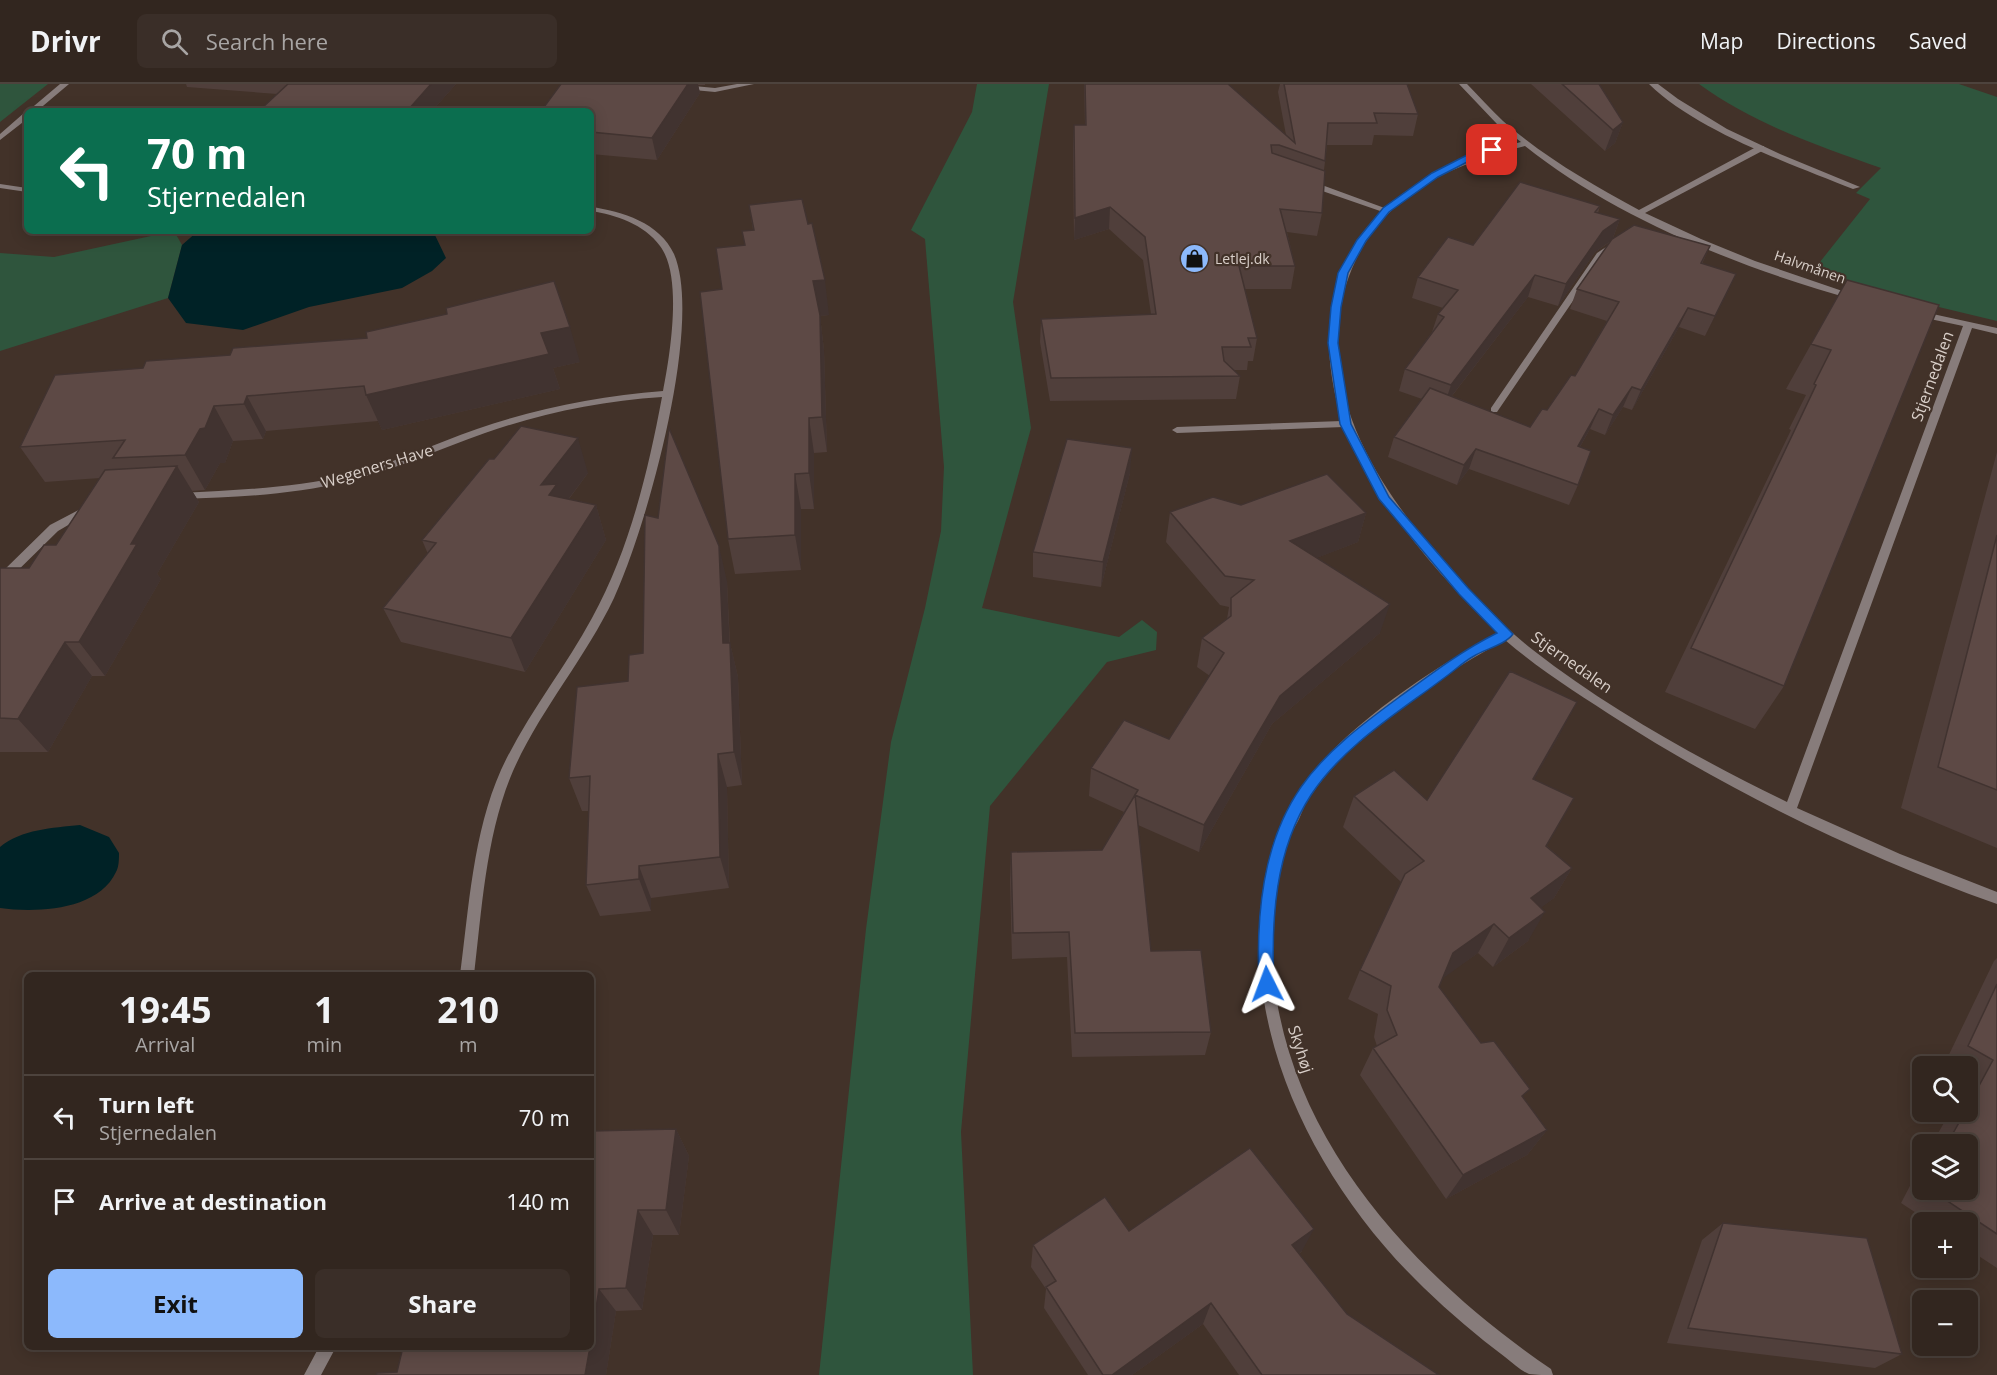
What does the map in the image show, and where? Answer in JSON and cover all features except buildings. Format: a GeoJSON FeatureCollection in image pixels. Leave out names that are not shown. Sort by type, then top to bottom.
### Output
{"type":"FeatureCollection","features":[{"type":"Feature","properties":{"kind":"street"},"geometry":{"type":"LineString","coordinates":[[36,108],[65,84]]}},
{"type":"Feature","properties":{"kind":"street"},"geometry":{"type":"LineString","coordinates":[[672,87],[715,90],[750,84]]}},
{"type":"Feature","properties":{"kind":"street","name":"Halvmånen"},"geometry":{"type":"LineString","coordinates":[[1463,84],[1498,121],[1527,143],[1575,176],[1640,213],[1756,263],[1870,301]]}},
{"type":"Feature","properties":{"kind":"street"},"geometry":{"type":"LineString","coordinates":[[1653,84],[1700,115],[1761,148],[1856,187]]}},
{"type":"Feature","properties":{"kind":"street"},"geometry":{"type":"LineString","coordinates":[[0,138],[24,118]]}},
{"type":"Feature","properties":{"kind":"street","name":"Stjernedalen"},"geometry":{"type":"LineString","coordinates":[[1527,143],[1492,150],[1455,164],[1409,191],[1386,210],[1351,255],[1343,273],[1336,307],[1333,343],[1346,424],[1385,499],[1463,591],[1506,634],[1572,684],[1651,736],[1790,810],[1997,898]]}},
{"type":"Feature","properties":{"kind":"street"},"geometry":{"type":"LineString","coordinates":[[1640,213],[1761,148]]}},
{"type":"Feature","properties":{"kind":"street"},"geometry":{"type":"LineString","coordinates":[[1303,181],[1386,210]]}},
{"type":"Feature","properties":{"kind":"street"},"geometry":{"type":"LineString","coordinates":[[0,186],[24,190]]}},
{"type":"Feature","properties":{"kind":"street"},"geometry":{"type":"LineString","coordinates":[[467,972],[484,859],[506,772],[542,704],[602,608],[623,564],[654,459],[667,394],[677,311],[676,282],[670,254],[659,239],[643,226],[623,216],[594,210]]}},
{"type":"Feature","properties":{"kind":"street"},"geometry":{"type":"LineString","coordinates":[[1645,226],[1654,220]]}},
{"type":"Feature","properties":{"kind":"street"},"geometry":{"type":"LineString","coordinates":[[1494,410],[1600,255],[1627,237]]}},
{"type":"Feature","properties":{"kind":"street"},"geometry":{"type":"LineString","coordinates":[[1909,312],[1997,331]]}},
{"type":"Feature","properties":{"kind":"street","name":"Stjernedalen"},"geometry":{"type":"LineString","coordinates":[[1790,810],[1968,326]]}},
{"type":"Feature","properties":{"kind":"street","name":"Wegeners Have"},"geometry":{"type":"LineString","coordinates":[[166,497],[258,492],[320,484],[395,463],[498,424],[543,412],[628,396],[667,394]]}},
{"type":"Feature","properties":{"kind":"street"},"geometry":{"type":"LineString","coordinates":[[1177,430],[1346,424]]}},
{"type":"Feature","properties":{"kind":"street"},"geometry":{"type":"LineString","coordinates":[[0,581],[54,528],[72,516],[98,505]]}},
{"type":"Feature","properties":{"kind":"street","name":"Skyhøj"},"geometry":{"type":"LineString","coordinates":[[1506,634],[1469,653],[1382,717],[1342,750],[1306,791],[1283,838],[1269,892],[1265,970],[1275,1028],[1291,1078],[1309,1119],[1343,1177],[1385,1236],[1429,1282],[1511,1353],[1545,1375]]}},
{"type":"Feature","properties":{"kind":"street"},"geometry":{"type":"LineString","coordinates":[[312,1375],[326,1350]]}},
{"type":"Feature","properties":{"kind":"green space"},"geometry":{"type":"Polygon","coordinates":[[[0,84],[48,84],[0,122],[0,84]]]}},
{"type":"Feature","properties":{"kind":"green space"},"geometry":{"type":"Polygon","coordinates":[[[977,84],[1049,84],[1013,302],[1031,428],[982,608],[1119,637],[1142,620],[1157,632],[1156,650],[1107,662],[990,806],[961,1132],[973,1375],[819,1375],[866,929],[891,742],[925,608],[941,531],[944,467],[925,239],[911,230],[972,112],[977,84]]]}},
{"type":"Feature","properties":{"kind":"green space"},"geometry":{"type":"Polygon","coordinates":[[[1699,84],[1959,84],[1997,97],[1997,321],[1889,295],[1812,272],[1870,199],[1856,193],[1881,168],[1787,133],[1742,111],[1699,84]]]}},
{"type":"Feature","properties":{"kind":"green space"},"geometry":{"type":"Polygon","coordinates":[[[160,234],[176,234],[182,245],[168,298],[0,351],[0,253],[54,257],[160,234]]]}},
{"type":"Feature","properties":{"kind":"water"},"geometry":{"type":"Polygon","coordinates":[[[195,234],[434,234],[446,258],[432,271],[402,288],[309,307],[243,330],[186,323],[168,298],[182,245],[195,234]]]}},
{"type":"Feature","properties":{"kind":"water"},"geometry":{"type":"Polygon","coordinates":[[[80,825],[109,837],[119,853],[117,870],[107,885],[95,895],[81,902],[64,906],[30,910],[0,908],[0,847],[28,833],[80,825]]]}},
{"type":"Feature","properties":{"kind":"place","name":"Letlej.dk"},"geometry":{"type":"Point","coordinates":[1194,259]}},
{"type":"Feature","properties":{"kind":"route"},"geometry":{"type":"LineString","coordinates":[[1267,984],[1265,916],[1269,892],[1283,838],[1293,813],[1306,791],[1342,750],[1382,717],[1469,653],[1506,634],[1463,591],[1385,499],[1363,461],[1346,424],[1337,382],[1333,343],[1336,307],[1343,273],[1351,255],[1386,210],[1409,191],[1435,175],[1472,156],[1492,150]]}}]}
